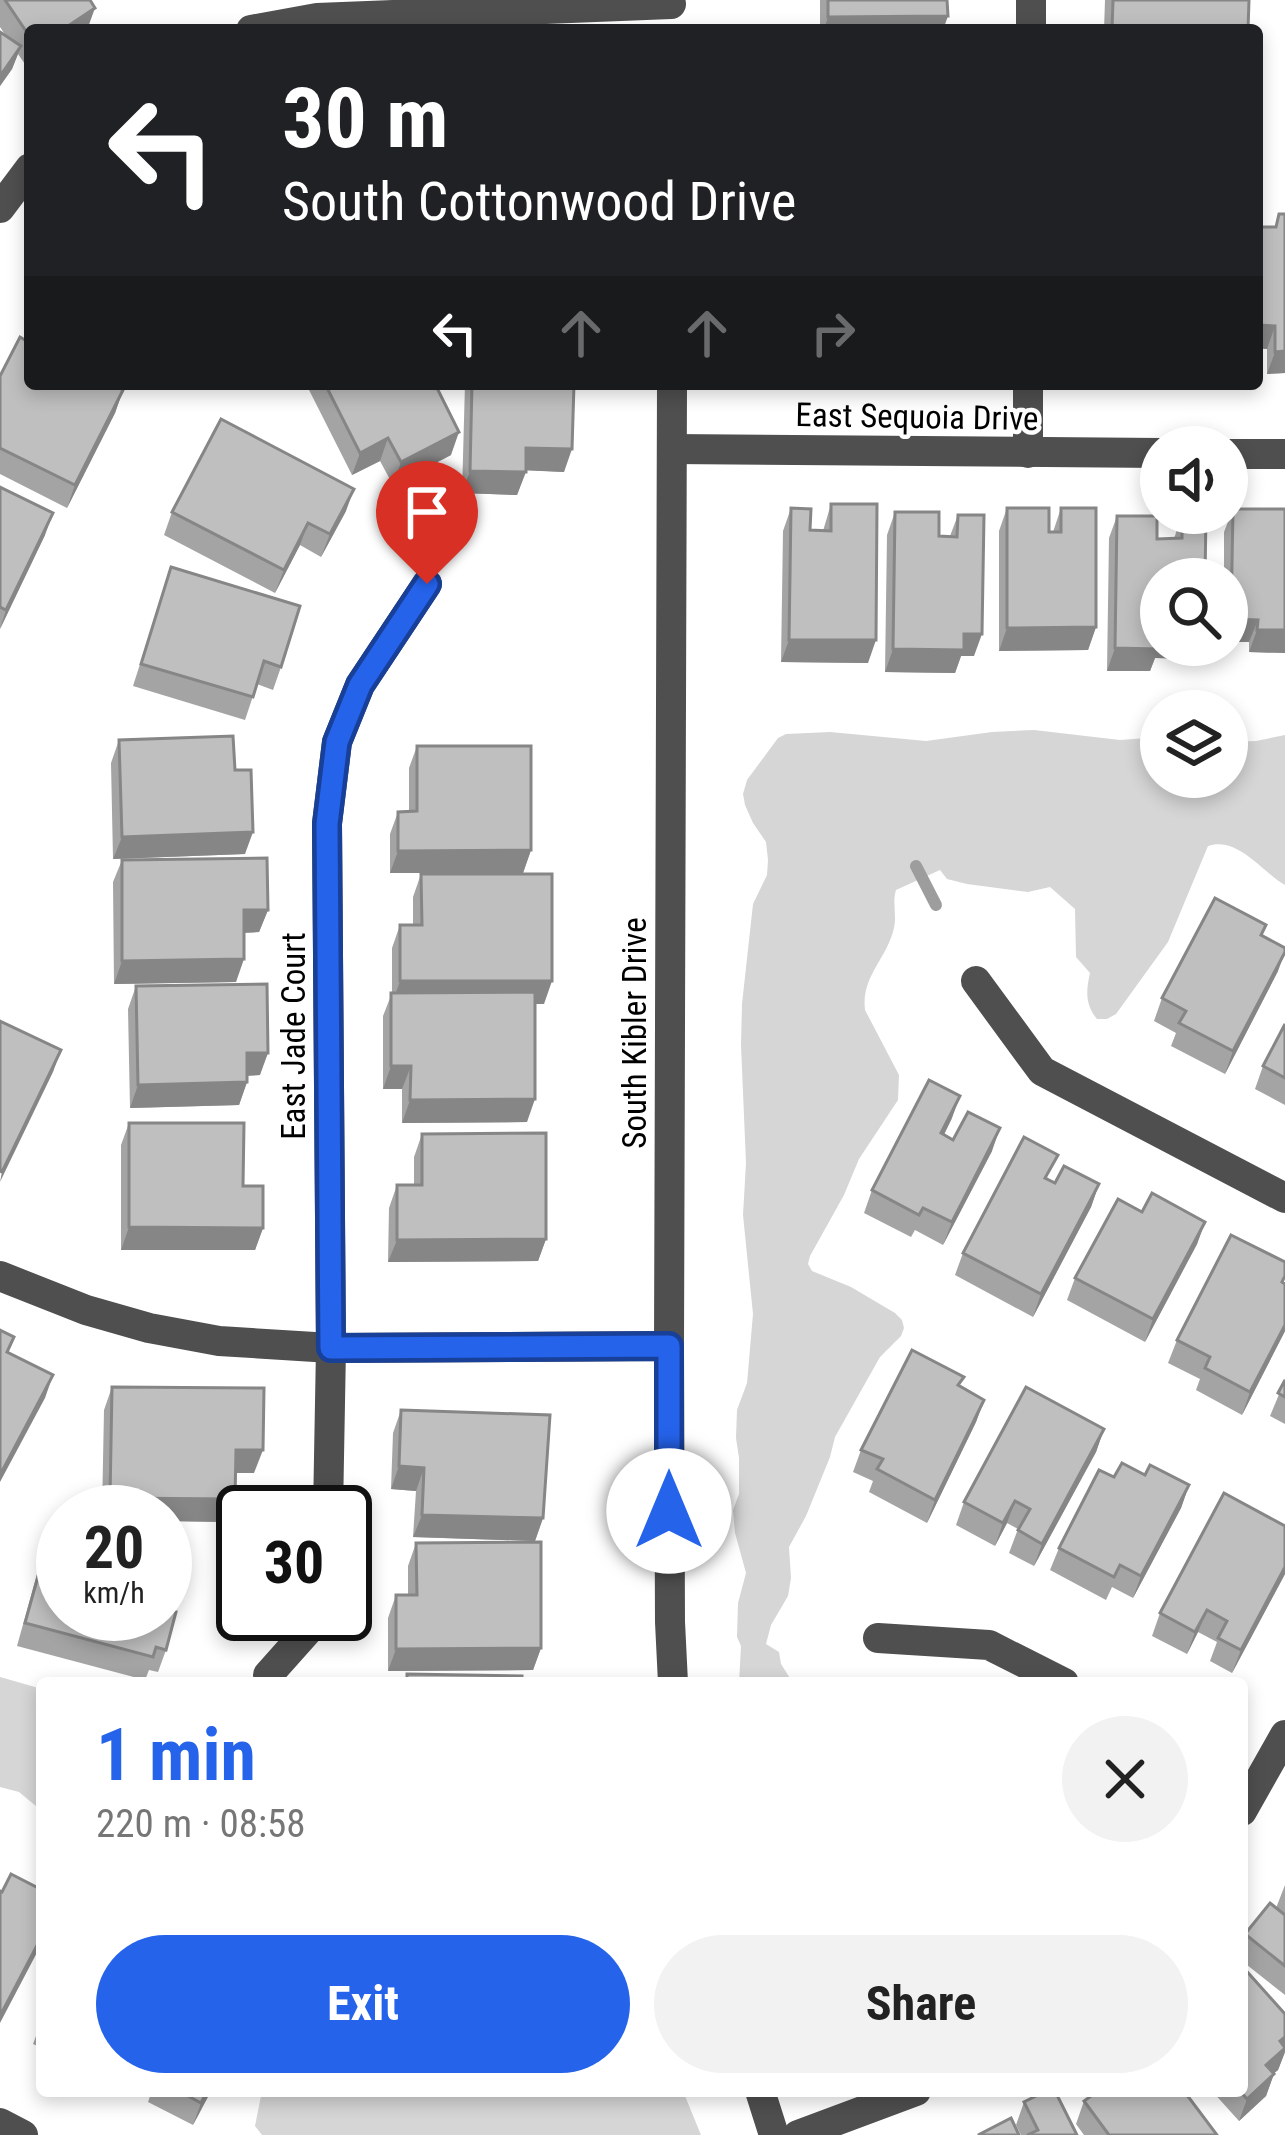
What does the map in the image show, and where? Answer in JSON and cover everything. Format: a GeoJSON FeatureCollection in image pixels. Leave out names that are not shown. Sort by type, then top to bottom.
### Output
{"type":"FeatureCollection","features":[{"type":"Feature","properties":{"kind":"street"},"geometry":{"type":"LineString","coordinates":[[270,24],[316,9],[671,12]]}},
{"type":"Feature","properties":{"kind":"street"},"geometry":{"type":"LineString","coordinates":[[0,208],[24,176]]}},
{"type":"Feature","properties":{"kind":"street","name":"South Kibler Drive"},"geometry":{"type":"LineString","coordinates":[[672,390],[673,1677]]}},
{"type":"Feature","properties":{"kind":"street"},"geometry":{"type":"LineString","coordinates":[[1028,390],[1028,453]]}},
{"type":"Feature","properties":{"kind":"street","name":"East Sequoia Drive"},"geometry":{"type":"LineString","coordinates":[[672,449],[1140,453]]}},
{"type":"Feature","properties":{"kind":"street"},"geometry":{"type":"LineString","coordinates":[[1248,454],[1285,454]]}},
{"type":"Feature","properties":{"kind":"street","name":"East Jade Court"},"geometry":{"type":"LineString","coordinates":[[328,1485],[327,824],[337,742],[360,685],[427,584]]}},
{"type":"Feature","properties":{"kind":"street"},"geometry":{"type":"LineString","coordinates":[[976,981],[1042,1071],[1285,1198]]}},
{"type":"Feature","properties":{"kind":"street"},"geometry":{"type":"LineString","coordinates":[[0,1276],[86,1310],[219,1341],[331,1348],[669,1346]]}},
{"type":"Feature","properties":{"kind":"street"},"geometry":{"type":"LineString","coordinates":[[878,1639],[989,1645],[1052,1677]]}},
{"type":"Feature","properties":{"kind":"street"},"geometry":{"type":"LineString","coordinates":[[268,1675],[298,1641]]}},
{"type":"Feature","properties":{"kind":"street"},"geometry":{"type":"LineString","coordinates":[[1251,1779],[1285,1735]]}},
{"type":"Feature","properties":{"kind":"street"},"geometry":{"type":"LineString","coordinates":[[762,2097],[774,2135]]}},
{"type":"Feature","properties":{"kind":"street"},"geometry":{"type":"LineString","coordinates":[[798,2135],[900,2097]]}},
{"type":"Feature","properties":{"kind":"street"},"geometry":{"type":"LineString","coordinates":[[0,2123],[23,2135]]}},
{"type":"Feature","properties":{"kind":"shaded area"},"geometry":{"type":"Polygon","coordinates":[[[1034,730],[1140,739],[1140,798],[1248,798],[1248,741],[1285,735],[1285,885],[1239,851],[1219,844],[1208,846],[1168,942],[1116,1014],[1107,1019],[1097,1019],[1088,1003],[1090,973],[1076,957],[1075,909],[1050,887],[1028,892],[967,884],[947,879],[940,870],[896,890],[894,928],[867,987],[865,1010],[899,1075],[898,1100],[859,1159],[808,1264],[812,1271],[895,1313],[904,1328],[880,1357],[835,1437],[806,1516],[789,1547],[788,1596],[766,1644],[779,1652],[789,1677],[739,1677],[738,1603],[746,1573],[733,1510],[739,1494],[737,1410],[747,1383],[753,1314],[743,1215],[742,1004],[753,904],[767,875],[768,860],[766,842],[743,794],[747,780],[786,734],[830,732],[926,741],[1034,730]]]}},
{"type":"Feature","properties":{"kind":"shaded area"},"geometry":{"type":"Polygon","coordinates":[[[0,1677],[36,1687],[36,1806],[19,1792],[0,1787],[0,1677]]]}},
{"type":"Feature","properties":{"kind":"shaded area"},"geometry":{"type":"Polygon","coordinates":[[[261,2097],[685,2097],[701,2135],[262,2135],[255,2126],[261,2097]]]}},
{"type":"Feature","properties":{"kind":"building"},"geometry":{"type":"Polygon","coordinates":[[[5,0],[90,0],[95,8],[71,24],[24,24],[24,28],[5,0]]]}},
{"type":"Feature","properties":{"kind":"building"},"geometry":{"type":"Polygon","coordinates":[[[828,0],[947,0],[948,16],[828,17],[828,0]]]}},
{"type":"Feature","properties":{"kind":"building"},"geometry":{"type":"Polygon","coordinates":[[[1113,0],[1249,0],[1248,24],[1112,24],[1113,0]]]}},
{"type":"Feature","properties":{"kind":"building"},"geometry":{"type":"Polygon","coordinates":[[[0,32],[21,46],[0,76],[0,32]]]}},
{"type":"Feature","properties":{"kind":"building"},"geometry":{"type":"Polygon","coordinates":[[[1279,214],[1285,214],[1285,351],[1275,352],[1275,326],[1263,325],[1263,227],[1276,227],[1279,214]]]}},
{"type":"Feature","properties":{"kind":"building"},"geometry":{"type":"Polygon","coordinates":[[[20,337],[24,339],[24,390],[123,390],[75,485],[0,448],[0,376],[20,337]]]}},
{"type":"Feature","properties":{"kind":"building"},"geometry":{"type":"Polygon","coordinates":[[[328,390],[438,390],[459,432],[401,462],[388,438],[360,453],[328,390]]]}},
{"type":"Feature","properties":{"kind":"building"},"geometry":{"type":"Polygon","coordinates":[[[472,390],[574,390],[572,449],[526,448],[526,472],[470,471],[472,390]]]}},
{"type":"Feature","properties":{"kind":"building"},"geometry":{"type":"Polygon","coordinates":[[[221,419],[354,489],[330,534],[308,523],[284,570],[172,512],[221,419]]]}},
{"type":"Feature","properties":{"kind":"building"},"geometry":{"type":"Polygon","coordinates":[[[0,487],[53,513],[6,610],[0,607],[0,487]]]}},
{"type":"Feature","properties":{"kind":"building"},"geometry":{"type":"Polygon","coordinates":[[[831,504],[877,504],[876,640],[789,640],[791,508],[811,509],[810,530],[831,531],[831,504]]]}},
{"type":"Feature","properties":{"kind":"building"},"geometry":{"type":"Polygon","coordinates":[[[1007,508],[1049,508],[1049,532],[1061,532],[1061,508],[1096,508],[1096,627],[1007,628],[1007,508]]]}},
{"type":"Feature","properties":{"kind":"building"},"geometry":{"type":"Polygon","coordinates":[[[1248,509],[1285,509],[1285,630],[1257,630],[1258,620],[1248,620],[1248,558],[1232,558],[1233,534],[1248,534],[1248,509]]]}},
{"type":"Feature","properties":{"kind":"building"},"geometry":{"type":"Polygon","coordinates":[[[895,512],[939,512],[939,536],[957,537],[958,515],[984,515],[982,634],[964,634],[964,650],[893,649],[895,512]]]}},
{"type":"Feature","properties":{"kind":"building"},"geometry":{"type":"Polygon","coordinates":[[[1117,516],[1140,516],[1140,534],[1182,538],[1182,534],[1206,534],[1205,558],[1140,558],[1140,649],[1115,648],[1117,516]]]}},
{"type":"Feature","properties":{"kind":"building"},"geometry":{"type":"Polygon","coordinates":[[[171,567],[300,606],[281,667],[264,661],[253,697],[141,664],[171,567]]]}},
{"type":"Feature","properties":{"kind":"building"},"geometry":{"type":"Polygon","coordinates":[[[233,736],[235,770],[251,770],[253,832],[122,837],[119,740],[233,736]]]}},
{"type":"Feature","properties":{"kind":"building"},"geometry":{"type":"Polygon","coordinates":[[[417,746],[531,746],[531,850],[398,851],[398,812],[417,811],[417,746]]]}},
{"type":"Feature","properties":{"kind":"building"},"geometry":{"type":"Polygon","coordinates":[[[267,858],[268,910],[244,910],[244,959],[122,961],[122,860],[267,858]]]}},
{"type":"Feature","properties":{"kind":"building"},"geometry":{"type":"Polygon","coordinates":[[[421,874],[552,874],[552,981],[400,981],[400,925],[422,925],[421,874]]]}},
{"type":"Feature","properties":{"kind":"building"},"geometry":{"type":"Polygon","coordinates":[[[1215,898],[1266,925],[1261,935],[1285,948],[1233,1051],[1179,1023],[1186,1011],[1162,998],[1215,898]]]}},
{"type":"Feature","properties":{"kind":"building"},"geometry":{"type":"Polygon","coordinates":[[[267,984],[268,1053],[247,1053],[247,1082],[138,1085],[136,986],[267,984]]]}},
{"type":"Feature","properties":{"kind":"building"},"geometry":{"type":"Polygon","coordinates":[[[535,992],[535,1099],[410,1100],[411,1066],[391,1066],[391,993],[535,992]]]}},
{"type":"Feature","properties":{"kind":"building"},"geometry":{"type":"Polygon","coordinates":[[[0,1021],[61,1050],[2,1172],[0,1171],[0,1021]]]}},
{"type":"Feature","properties":{"kind":"building"},"geometry":{"type":"Polygon","coordinates":[[[1285,1024],[1285,1078],[1263,1066],[1285,1024]]]}},
{"type":"Feature","properties":{"kind":"building"},"geometry":{"type":"Polygon","coordinates":[[[929,1080],[960,1096],[941,1133],[953,1140],[968,1112],[1000,1128],[952,1222],[923,1208],[919,1215],[872,1190],[929,1080]]]}},
{"type":"Feature","properties":{"kind":"building"},"geometry":{"type":"Polygon","coordinates":[[[129,1123],[244,1123],[243,1186],[263,1186],[263,1228],[129,1227],[129,1123]]]}},
{"type":"Feature","properties":{"kind":"building"},"geometry":{"type":"Polygon","coordinates":[[[546,1133],[546,1239],[397,1240],[397,1185],[422,1185],[422,1134],[546,1133]]]}},
{"type":"Feature","properties":{"kind":"building"},"geometry":{"type":"Polygon","coordinates":[[[1024,1137],[1058,1155],[1045,1178],[1055,1183],[1064,1166],[1099,1184],[1041,1294],[963,1253],[1024,1137]]]}},
{"type":"Feature","properties":{"kind":"building"},"geometry":{"type":"Polygon","coordinates":[[[1152,1193],[1205,1222],[1153,1319],[1075,1278],[1118,1199],[1142,1212],[1152,1193]]]}},
{"type":"Feature","properties":{"kind":"building"},"geometry":{"type":"Polygon","coordinates":[[[1231,1235],[1285,1262],[1285,1325],[1250,1392],[1205,1368],[1210,1357],[1177,1340],[1231,1235]]]}},
{"type":"Feature","properties":{"kind":"building"},"geometry":{"type":"Polygon","coordinates":[[[0,1330],[14,1337],[7,1352],[53,1375],[0,1475],[0,1330]]]}},
{"type":"Feature","properties":{"kind":"building"},"geometry":{"type":"Polygon","coordinates":[[[912,1350],[964,1377],[958,1385],[984,1400],[935,1500],[877,1469],[883,1459],[861,1450],[912,1350]]]}},
{"type":"Feature","properties":{"kind":"building"},"geometry":{"type":"Polygon","coordinates":[[[112,1387],[264,1388],[263,1450],[236,1450],[235,1485],[216,1485],[216,1499],[192,1499],[192,1485],[110,1485],[112,1387]]]}},
{"type":"Feature","properties":{"kind":"building"},"geometry":{"type":"Polygon","coordinates":[[[1026,1387],[1104,1429],[1042,1544],[1018,1530],[1030,1509],[1015,1501],[1003,1523],[964,1502],[1026,1387]]]}},
{"type":"Feature","properties":{"kind":"building"},"geometry":{"type":"Polygon","coordinates":[[[401,1410],[550,1415],[543,1518],[422,1515],[424,1468],[399,1466],[401,1410]]]}},
{"type":"Feature","properties":{"kind":"building"},"geometry":{"type":"Polygon","coordinates":[[[1122,1463],[1145,1475],[1150,1465],[1189,1485],[1141,1576],[1120,1565],[1114,1577],[1059,1548],[1099,1470],[1114,1477],[1122,1463]]]}},
{"type":"Feature","properties":{"kind":"building"},"geometry":{"type":"Polygon","coordinates":[[[1224,1493],[1285,1526],[1285,1567],[1241,1650],[1218,1638],[1227,1621],[1207,1610],[1195,1632],[1160,1613],[1224,1493]]]}},
{"type":"Feature","properties":{"kind":"building"},"geometry":{"type":"Polygon","coordinates":[[[541,1542],[541,1648],[396,1649],[396,1595],[417,1595],[416,1543],[541,1542]]]}},
{"type":"Feature","properties":{"kind":"building"},"geometry":{"type":"Polygon","coordinates":[[[36,1583],[36,1626],[25,1623],[36,1583]]]}},
{"type":"Feature","properties":{"kind":"building"},"geometry":{"type":"Polygon","coordinates":[[[93,1641],[168,1641],[166,1650],[156,1647],[153,1657],[93,1641]]]}},
{"type":"Feature","properties":{"kind":"building"},"geometry":{"type":"Polygon","coordinates":[[[407,1674],[522,1676],[522,1677],[407,1674]]]}},
{"type":"Feature","properties":{"kind":"building"},"geometry":{"type":"Polygon","coordinates":[[[11,1874],[36,1887],[36,1947],[0,2016],[0,1891],[11,1874]]]}},
{"type":"Feature","properties":{"kind":"building"},"geometry":{"type":"Polygon","coordinates":[[[1270,1903],[1285,1915],[1285,1966],[1248,1936],[1270,1903]]]}},
{"type":"Feature","properties":{"kind":"building"},"geometry":{"type":"Polygon","coordinates":[[[1248,1973],[1285,2014],[1285,2037],[1280,2041],[1285,2048],[1266,2065],[1274,2074],[1247,2099],[1248,1973]]]}},
{"type":"Feature","properties":{"kind":"building"},"geometry":{"type":"Polygon","coordinates":[[[1058,2097],[1077,2135],[1027,2135],[1038,2130],[1024,2102],[1058,2097]]]}},
{"type":"Feature","properties":{"kind":"building"},"geometry":{"type":"Polygon","coordinates":[[[1090,2097],[1188,2097],[1217,2135],[1109,2135],[1084,2101],[1090,2097]]]}},
{"type":"Feature","properties":{"kind":"building"},"geometry":{"type":"Polygon","coordinates":[[[1011,2118],[1019,2135],[978,2135],[1011,2118]]]}},
{"type":"Feature","properties":{"kind":"waterway"},"geometry":{"type":"LineString","coordinates":[[916,866],[936,905]]}},
{"type":"Feature","properties":{"kind":"route"},"geometry":{"type":"LineString","coordinates":[[427,584],[360,685],[337,742],[327,824],[331,1348],[669,1346],[669,1511]]}}]}
